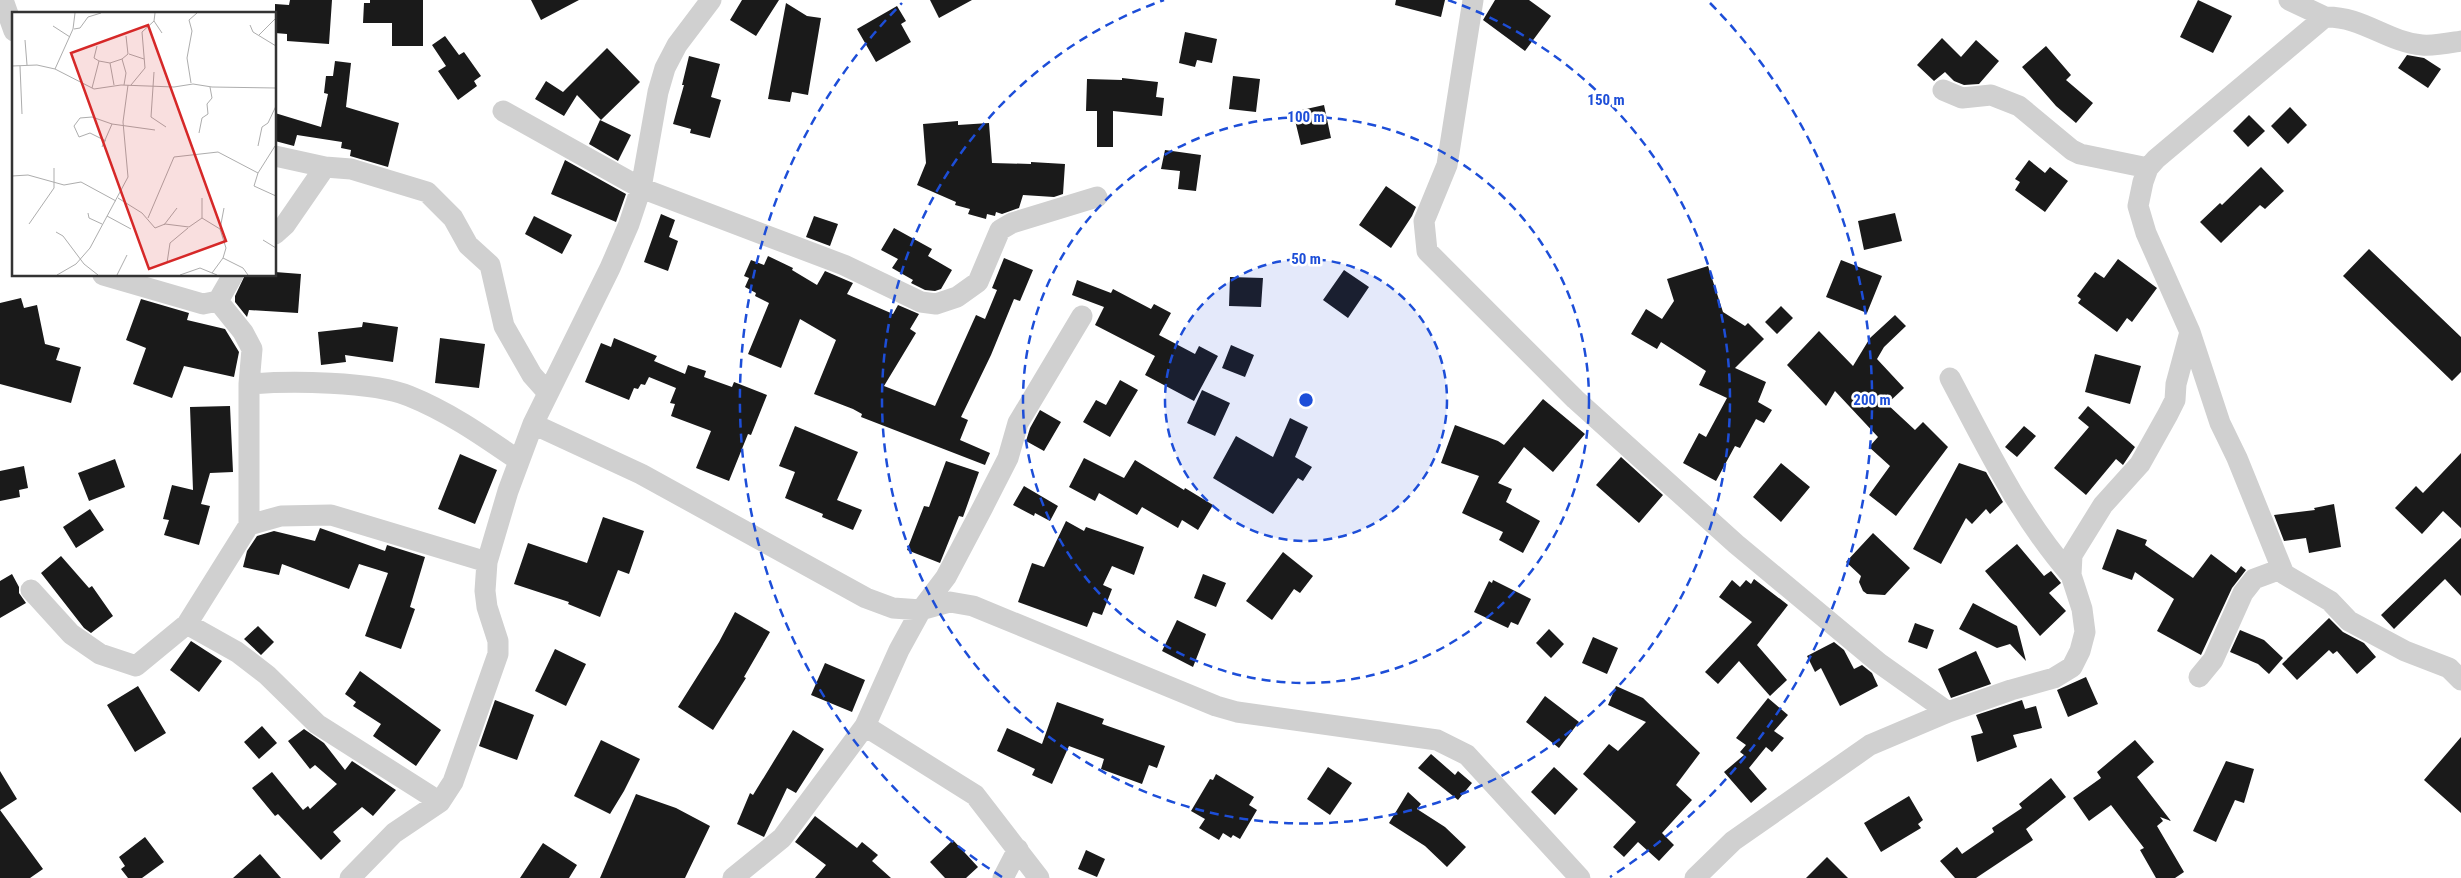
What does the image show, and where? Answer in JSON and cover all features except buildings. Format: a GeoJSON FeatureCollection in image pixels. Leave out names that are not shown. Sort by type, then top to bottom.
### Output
{"type":"FeatureCollection","features":[{"type":"Feature","properties":{"kind":"street"},"geometry":{"type":"LineString","coordinates":[[3,0],[12,25]]}},
{"type":"Feature","properties":{"kind":"street"},"geometry":{"type":"LineString","coordinates":[[350,878],[394,833],[440,802],[453,782],[498,654],[498,641],[487,607],[485,591],[487,562],[518,460],[533,424],[610,268],[641,188],[658,92],[665,68],[677,46],[711,0]]}},
{"type":"Feature","properties":{"kind":"street"},"geometry":{"type":"LineString","coordinates":[[1473,0],[1447,164],[1424,221],[1427,251],[1575,399],[1736,544],[1879,662],[1948,712]]}},
{"type":"Feature","properties":{"kind":"street"},"geometry":{"type":"LineString","coordinates":[[2289,0],[2325,17],[2341,17],[2358,21],[2421,44],[2461,41]]}},
{"type":"Feature","properties":{"kind":"street"},"geometry":{"type":"LineString","coordinates":[[2325,17],[2277,55],[2148,168],[2138,206],[2146,233],[2190,332],[2220,423],[2237,458],[2281,569],[2286,577],[2330,601],[2349,621],[2405,650],[2449,668],[2461,680]]}},
{"type":"Feature","properties":{"kind":"street"},"geometry":{"type":"LineString","coordinates":[[1944,90],[1962,98],[1981,95],[1998,98],[2019,106],[2072,150],[2080,154],[2148,168]]}},
{"type":"Feature","properties":{"kind":"street"},"geometry":{"type":"LineString","coordinates":[[503,111],[641,188],[844,266],[920,302],[936,304],[957,297],[978,282],[1000,230],[1012,223],[1097,197]]}},
{"type":"Feature","properties":{"kind":"street"},"geometry":{"type":"LineString","coordinates":[[276,156],[325,167],[351,169],[427,192],[452,218],[468,245],[490,265],[504,326],[532,375],[548,393]]}},
{"type":"Feature","properties":{"kind":"street"},"geometry":{"type":"LineString","coordinates":[[276,233],[285,225],[325,167]]}},
{"type":"Feature","properties":{"kind":"street"},"geometry":{"type":"LineString","coordinates":[[106,276],[203,304],[218,301],[232,276]]}},
{"type":"Feature","properties":{"kind":"street"},"geometry":{"type":"LineString","coordinates":[[31,590],[71,634],[100,654],[136,666],[187,624],[249,525],[249,384],[252,349],[243,332],[218,301]]}},
{"type":"Feature","properties":{"kind":"street"},"geometry":{"type":"LineString","coordinates":[[733,878],[782,838],[865,726],[899,650],[921,610],[946,577],[1008,458],[1018,423],[1082,316]]}},
{"type":"Feature","properties":{"kind":"street"},"geometry":{"type":"LineString","coordinates":[[1695,878],[1733,841],[1870,745],[1948,712],[2011,690],[2054,678],[2072,667],[2080,651],[2085,632],[2082,609],[2071,575],[2072,555],[2103,505],[2140,464],[2168,414],[2175,400],[2176,384],[2190,332]]}},
{"type":"Feature","properties":{"kind":"street"},"geometry":{"type":"LineString","coordinates":[[1950,378],[1994,461],[2049,550],[2071,575]]}},
{"type":"Feature","properties":{"kind":"street"},"geometry":{"type":"LineString","coordinates":[[249,384],[272,382],[366,386],[408,395],[460,421],[518,460]]}},
{"type":"Feature","properties":{"kind":"street"},"geometry":{"type":"LineString","coordinates":[[533,424],[641,474],[866,598],[893,608],[921,610],[950,602],[973,606],[1223,708],[1437,740],[1452,746],[1473,761],[1580,878]]}},
{"type":"Feature","properties":{"kind":"street"},"geometry":{"type":"LineString","coordinates":[[249,525],[281,516],[330,515],[487,562]]}},
{"type":"Feature","properties":{"kind":"street"},"geometry":{"type":"LineString","coordinates":[[2199,677],[2213,660],[2243,593],[2254,579],[2281,569]]}},
{"type":"Feature","properties":{"kind":"street"},"geometry":{"type":"LineString","coordinates":[[187,624],[238,652],[267,675],[317,724],[440,802]]}},
{"type":"Feature","properties":{"kind":"street"},"geometry":{"type":"LineString","coordinates":[[865,726],[975,795],[1039,878]]}},
{"type":"Feature","properties":{"kind":"street"},"geometry":{"type":"LineString","coordinates":[[1003,878],[1018,849]]}}]}
